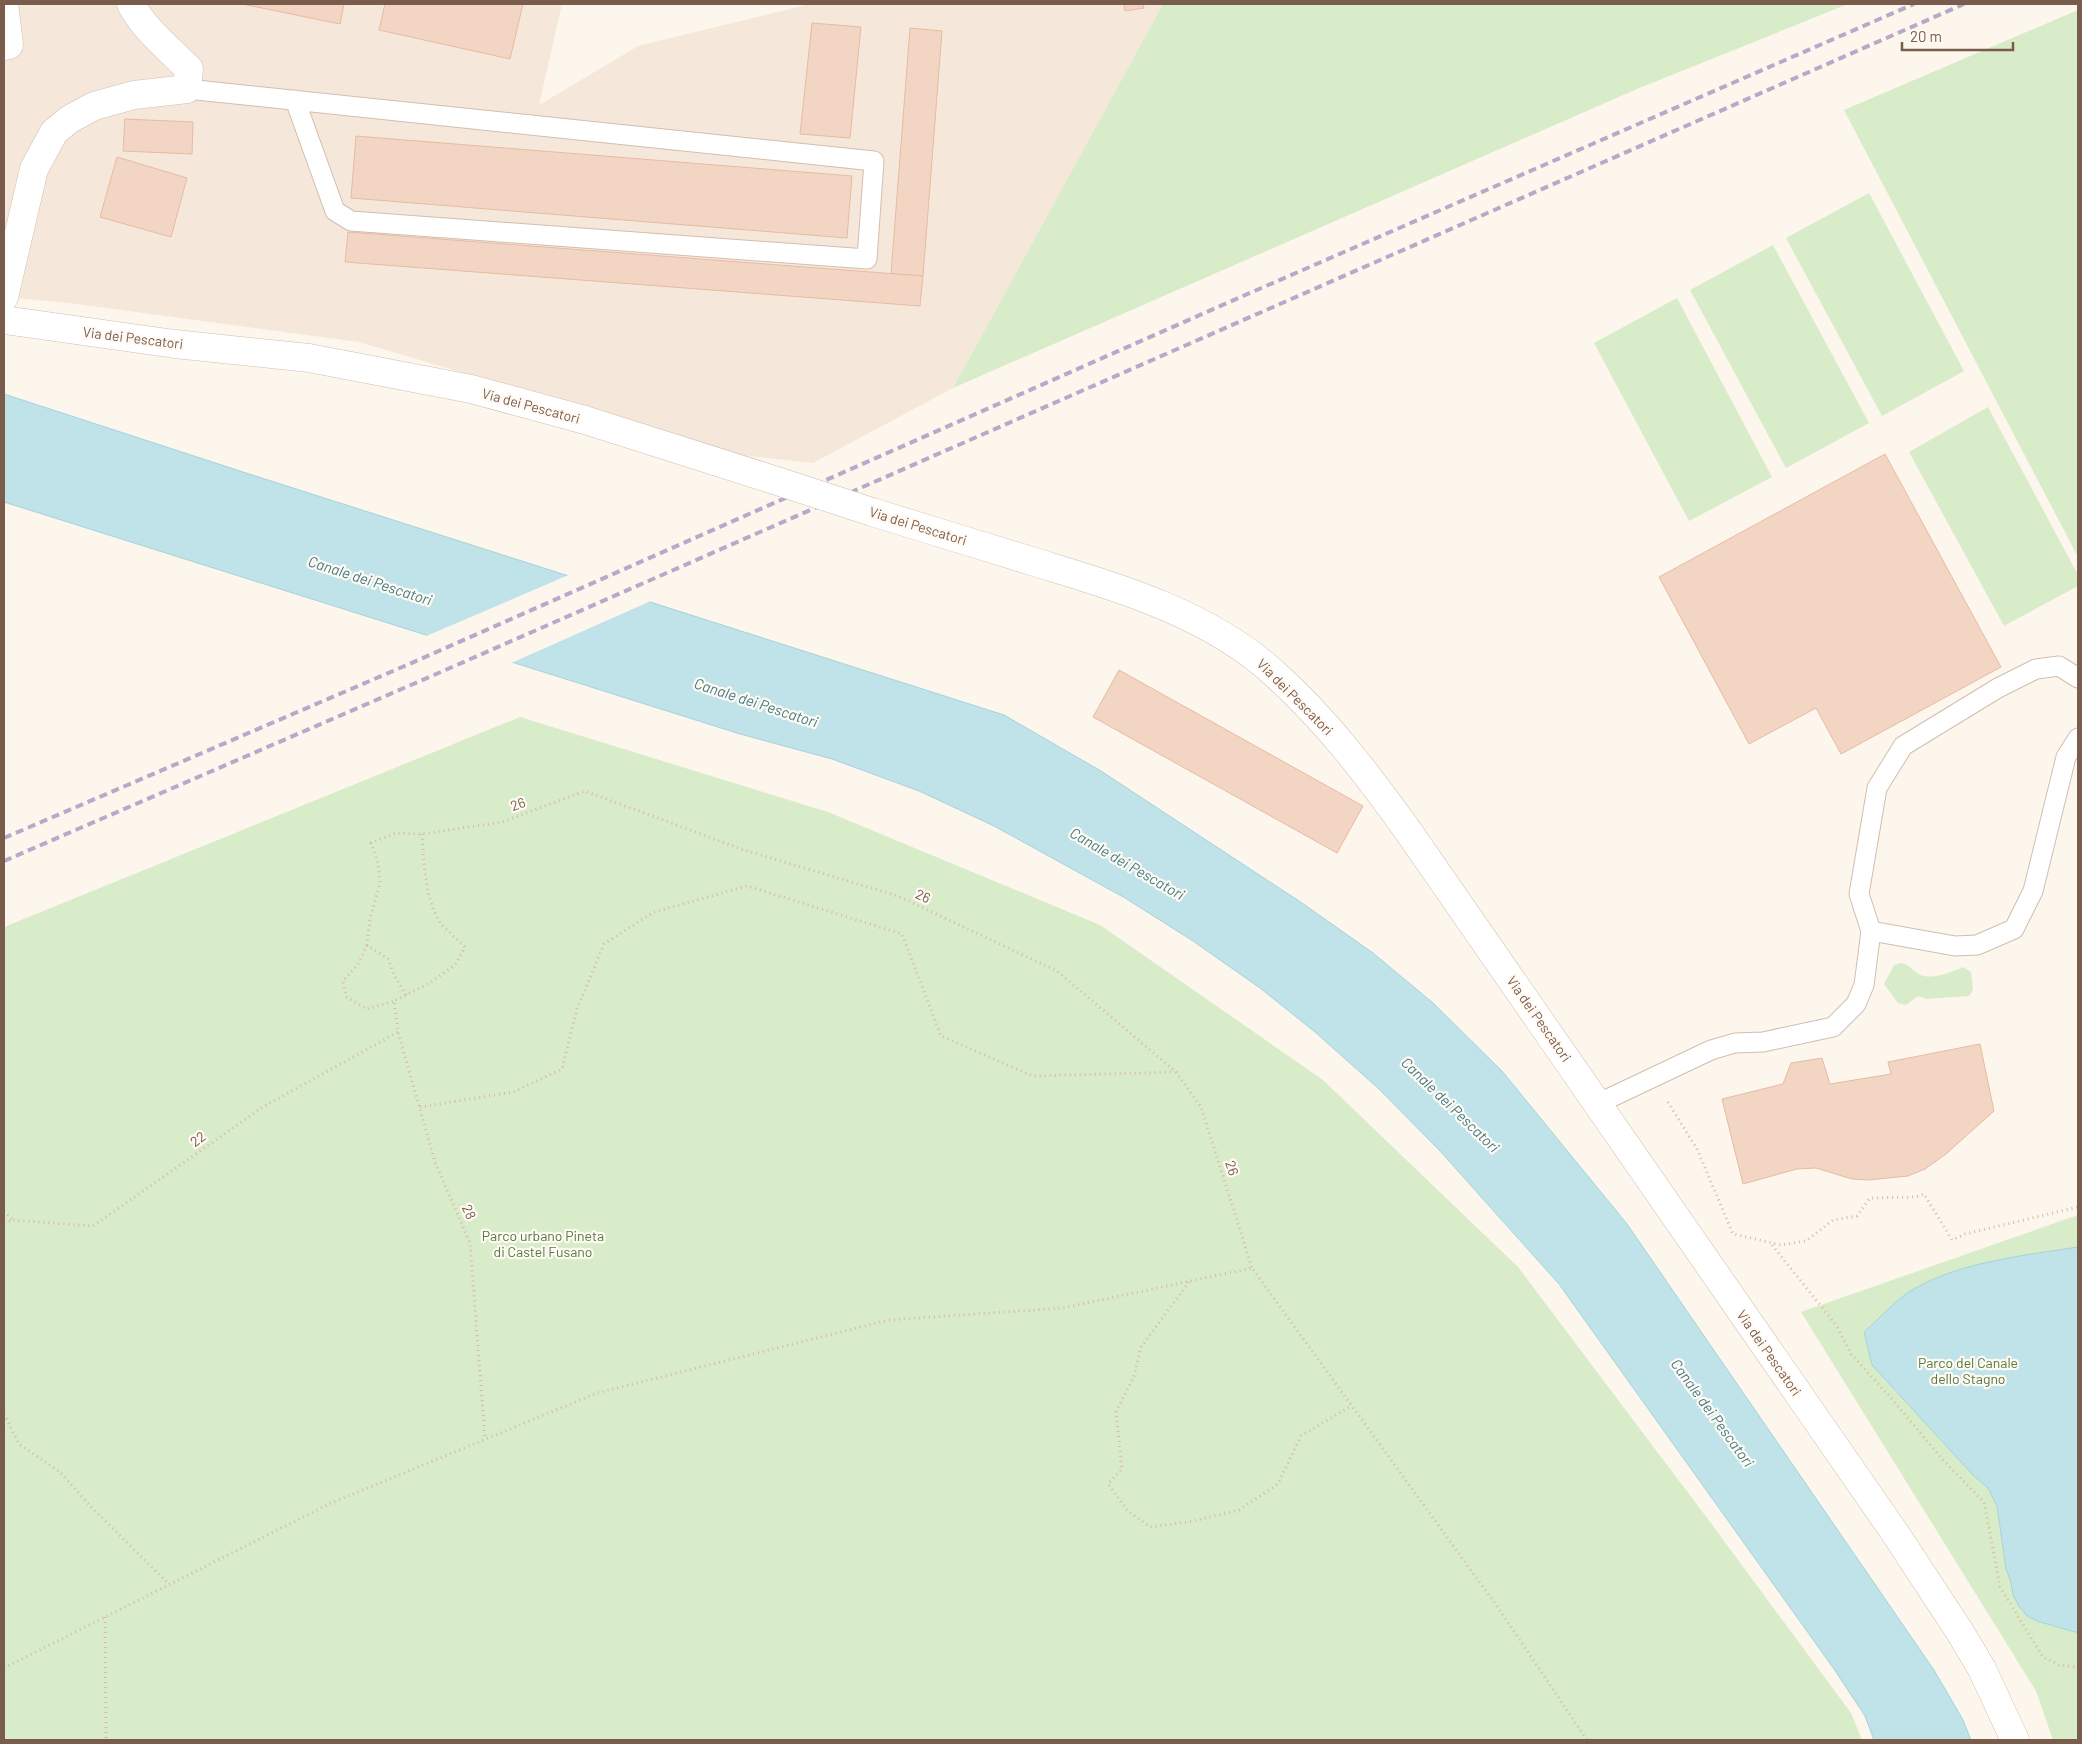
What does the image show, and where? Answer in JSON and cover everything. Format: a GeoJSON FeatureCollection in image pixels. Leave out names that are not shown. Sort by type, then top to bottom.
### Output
{"type":"FeatureCollection","features":[{"type":"Feature","properties":{"kind":"street"},"geometry":{"type":"LineString","coordinates":[[4,4],[9,46],[4,46]]}},
{"type":"Feature","properties":{"kind":"street"},"geometry":{"type":"LineString","coordinates":[[4,297],[34,169],[54,132],[70,119],[94,106],[134,95],[187,89],[189,69],[156,36],[135,12],[131,4]]}},
{"type":"Feature","properties":{"kind":"street","name":"Via dei Pescatori"},"geometry":{"type":"LineString","coordinates":[[4,320],[167,342],[309,358],[471,389],[585,420],[1148,598],[1202,624],[1254,656],[1276,674],[1345,748],[1406,828],[1927,1581],[1982,1669],[2015,1740]]}},
{"type":"Feature","properties":{"kind":"lane"},"geometry":{"type":"LineString","coordinates":[[187,89],[295,100],[874,160],[867,259],[351,221],[335,211],[295,100]]}},
{"type":"Feature","properties":{"kind":"lane"},"geometry":{"type":"LineString","coordinates":[[1597,1104],[1711,1050],[1735,1043],[1763,1042],[1833,1027],[1856,1004],[1864,984],[1871,931],[1859,894],[1868,835],[1877,788],[1903,746],[1998,688],[2036,669],[2060,666],[2078,678]]}},
{"type":"Feature","properties":{"kind":"lane"},"geometry":{"type":"LineString","coordinates":[[1871,931],[1955,946],[1976,945],[2014,929],[2033,891],[2066,757],[2078,738]]}},
{"type":"Feature","properties":{"kind":"path","name":"26"},"geometry":{"type":"LineString","coordinates":[[367,945],[370,918],[380,884],[378,864],[371,843],[396,833],[422,834],[502,822],[585,791],[741,849],[898,896],[1057,971],[1176,1072],[1201,1107],[1252,1268],[1499,1609],[1587,1740]]}},
{"type":"Feature","properties":{"kind":"path"},"geometry":{"type":"LineString","coordinates":[[406,995],[395,977],[388,959],[367,945],[358,964],[343,981],[346,997],[367,1008],[394,1001],[406,995],[428,984],[455,965],[464,947],[441,923],[430,898],[425,874],[422,834]]}},
{"type":"Feature","properties":{"kind":"path"},"geometry":{"type":"LineString","coordinates":[[420,1108],[513,1092],[562,1068],[576,1009],[604,944],[654,912],[747,886],[902,934],[941,1036],[1033,1076],[1176,1072]]}},
{"type":"Feature","properties":{"kind":"path","name":"28"},"geometry":{"type":"LineString","coordinates":[[394,1001],[398,1032],[435,1162],[470,1243],[485,1439]]}},
{"type":"Feature","properties":{"kind":"path","name":"22"},"geometry":{"type":"LineString","coordinates":[[4,1223],[13,1220],[93,1226],[263,1107],[398,1032]]}},
{"type":"Feature","properties":{"kind":"path"},"geometry":{"type":"LineString","coordinates":[[1654,1078],[1697,1149],[1733,1234],[1772,1245],[1806,1241],[1833,1220],[1857,1216],[1870,1198],[1916,1197],[1924,1194],[1952,1240],[1965,1234],[2078,1207]]}},
{"type":"Feature","properties":{"kind":"path"},"geometry":{"type":"LineString","coordinates":[[4,1211],[13,1220]]}},
{"type":"Feature","properties":{"kind":"path"},"geometry":{"type":"LineString","coordinates":[[1772,1245],[1836,1325],[1851,1354],[1892,1399],[1942,1459],[1984,1502],[2000,1587],[2043,1657],[2059,1665],[2078,1667]]}},
{"type":"Feature","properties":{"kind":"path"},"geometry":{"type":"LineString","coordinates":[[4,1668],[329,1504],[597,1393],[888,1320],[1063,1308],[1252,1268]]}},
{"type":"Feature","properties":{"kind":"path"},"geometry":{"type":"LineString","coordinates":[[1190,1281],[1141,1347],[1134,1376],[1116,1412],[1122,1469],[1108,1484],[1128,1510],[1150,1527],[1188,1522],[1239,1510],[1278,1484],[1300,1436],[1352,1406]]}},
{"type":"Feature","properties":{"kind":"path"},"geometry":{"type":"LineString","coordinates":[[4,1414],[19,1444],[60,1472],[93,1509],[169,1584]]}},
{"type":"Feature","properties":{"kind":"path"},"geometry":{"type":"LineString","coordinates":[[105,1617],[106,1740]]}},
{"type":"Feature","properties":{"kind":"shaded area"},"geometry":{"type":"Polygon","coordinates":[[[4,4],[562,4],[539,105],[638,46],[810,4],[1163,4],[953,388],[813,463],[740,455],[359,342],[69,303],[4,297],[4,4]]]}},
{"type":"Feature","properties":{"kind":"green space"},"geometry":{"type":"Polygon","coordinates":[[[1163,4],[1848,4],[1637,89],[953,388],[1163,4]]]}},
{"type":"Feature","properties":{"kind":"green space"},"geometry":{"type":"Polygon","coordinates":[[[2078,10],[2078,557],[1844,110],[2078,10]]]}},
{"type":"Feature","properties":{"kind":"green space"},"geometry":{"type":"Polygon","coordinates":[[[1869,193],[1964,371],[1882,416],[1786,238],[1869,193]]]}},
{"type":"Feature","properties":{"kind":"green space"},"geometry":{"type":"Polygon","coordinates":[[[1773,245],[1869,423],[1786,468],[1690,290],[1773,245]]]}},
{"type":"Feature","properties":{"kind":"green space"},"geometry":{"type":"Polygon","coordinates":[[[1677,298],[1772,477],[1689,521],[1594,343],[1677,298]]]}},
{"type":"Feature","properties":{"kind":"green space"},"geometry":{"type":"Polygon","coordinates":[[[1988,407],[2078,575],[2078,586],[2004,626],[1909,452],[1988,407]]]}},
{"type":"Feature","properties":{"kind":"green space","name":"Parco urbano Pineta di Castel Fusano"},"geometry":{"type":"Polygon","coordinates":[[[520,717],[828,812],[1100,925],[1323,1080],[1518,1267],[1851,1713],[1862,1740],[4,1740],[4,927],[520,717]]]}},
{"type":"Feature","properties":{"kind":"green space"},"geometry":{"type":"Polygon","coordinates":[[[1901,963],[1922,976],[1928,977],[1963,967],[1971,972],[1973,990],[1969,996],[1927,999],[1918,996],[1906,1005],[1898,1003],[1884,984],[1894,965],[1901,963]]]}},
{"type":"Feature","properties":{"kind":"green space","name":"Parco del Canale dello Stagno"},"geometry":{"type":"Polygon","coordinates":[[[2078,1215],[2078,1740],[2053,1740],[2036,1691],[1801,1312],[2078,1215]]]}},
{"type":"Feature","properties":{"kind":"water","name":"Canale dei Pescatori"},"geometry":{"type":"Polygon","coordinates":[[[4,394],[1004,715],[1101,771],[1302,903],[1373,953],[1433,1003],[1502,1071],[1627,1224],[1934,1670],[1963,1720],[1971,1740],[1874,1740],[1865,1716],[1834,1669],[1559,1284],[1440,1151],[1379,1089],[1315,1032],[1260,988],[1193,941],[1125,898],[994,826],[919,791],[832,759],[740,734],[4,502],[4,394]]]}},
{"type":"Feature","properties":{"kind":"water","name":"Parco del Canale dello Stagno"},"geometry":{"type":"Polygon","coordinates":[[[2078,1247],[2078,1632],[2075,1632],[2037,1621],[2027,1616],[2019,1606],[2013,1595],[2006,1569],[1997,1506],[1988,1488],[1972,1474],[1872,1365],[1864,1332],[1888,1309],[1914,1289],[1952,1272],[1994,1261],[2078,1247]]]}},
{"type":"Feature","properties":{"kind":"pier"},"geometry":{"type":"Polygon","coordinates":[[[571,574],[653,600],[509,664],[424,637],[571,574]]]}},
{"type":"Feature","properties":{"kind":"building"},"geometry":{"type":"Polygon","coordinates":[[[242,4],[344,4],[340,24],[242,4]]]}},
{"type":"Feature","properties":{"kind":"building"},"geometry":{"type":"Polygon","coordinates":[[[385,4],[523,4],[510,59],[379,30],[385,4]]]}},
{"type":"Feature","properties":{"kind":"building"},"geometry":{"type":"Polygon","coordinates":[[[1124,4],[1143,4],[1144,8],[1125,11],[1124,4]]]}},
{"type":"Feature","properties":{"kind":"building"},"geometry":{"type":"Polygon","coordinates":[[[812,23],[861,27],[850,138],[800,134],[812,23]]]}},
{"type":"Feature","properties":{"kind":"building"},"geometry":{"type":"Polygon","coordinates":[[[910,28],[942,31],[923,276],[891,274],[910,28]]]}},
{"type":"Feature","properties":{"kind":"building"},"geometry":{"type":"Polygon","coordinates":[[[125,119],[193,122],[192,154],[123,151],[125,119]]]}},
{"type":"Feature","properties":{"kind":"building"},"geometry":{"type":"Polygon","coordinates":[[[356,136],[852,176],[847,238],[351,198],[356,136]]]}},
{"type":"Feature","properties":{"kind":"building"},"geometry":{"type":"Polygon","coordinates":[[[117,157],[187,178],[171,237],[100,217],[117,157]]]}},
{"type":"Feature","properties":{"kind":"building"},"geometry":{"type":"Polygon","coordinates":[[[348,232],[923,276],[920,306],[345,262],[348,232]]]}},
{"type":"Feature","properties":{"kind":"building"},"geometry":{"type":"Polygon","coordinates":[[[1885,454],[2001,667],[1841,754],[1816,708],[1749,744],[1659,577],[1885,454]]]}},
{"type":"Feature","properties":{"kind":"building"},"geometry":{"type":"Polygon","coordinates":[[[1119,670],[1363,806],[1337,853],[1093,717],[1119,670]]]}},
{"type":"Feature","properties":{"kind":"building"},"geometry":{"type":"Polygon","coordinates":[[[1980,1044],[1994,1111],[1946,1154],[1925,1169],[1908,1176],[1868,1180],[1852,1179],[1816,1168],[1797,1169],[1743,1184],[1722,1099],[1783,1084],[1791,1063],[1822,1058],[1830,1084],[1891,1074],[1888,1062],[1980,1044]]]}},
{"type":"Feature","properties":{"kind":"railway"},"geometry":{"type":"LineString","coordinates":[[4,838],[407,665],[1243,296],[1914,4]]}},
{"type":"Feature","properties":{"kind":"railway"},"geometry":{"type":"LineString","coordinates":[[4,861],[434,675],[1964,4]]}}]}
